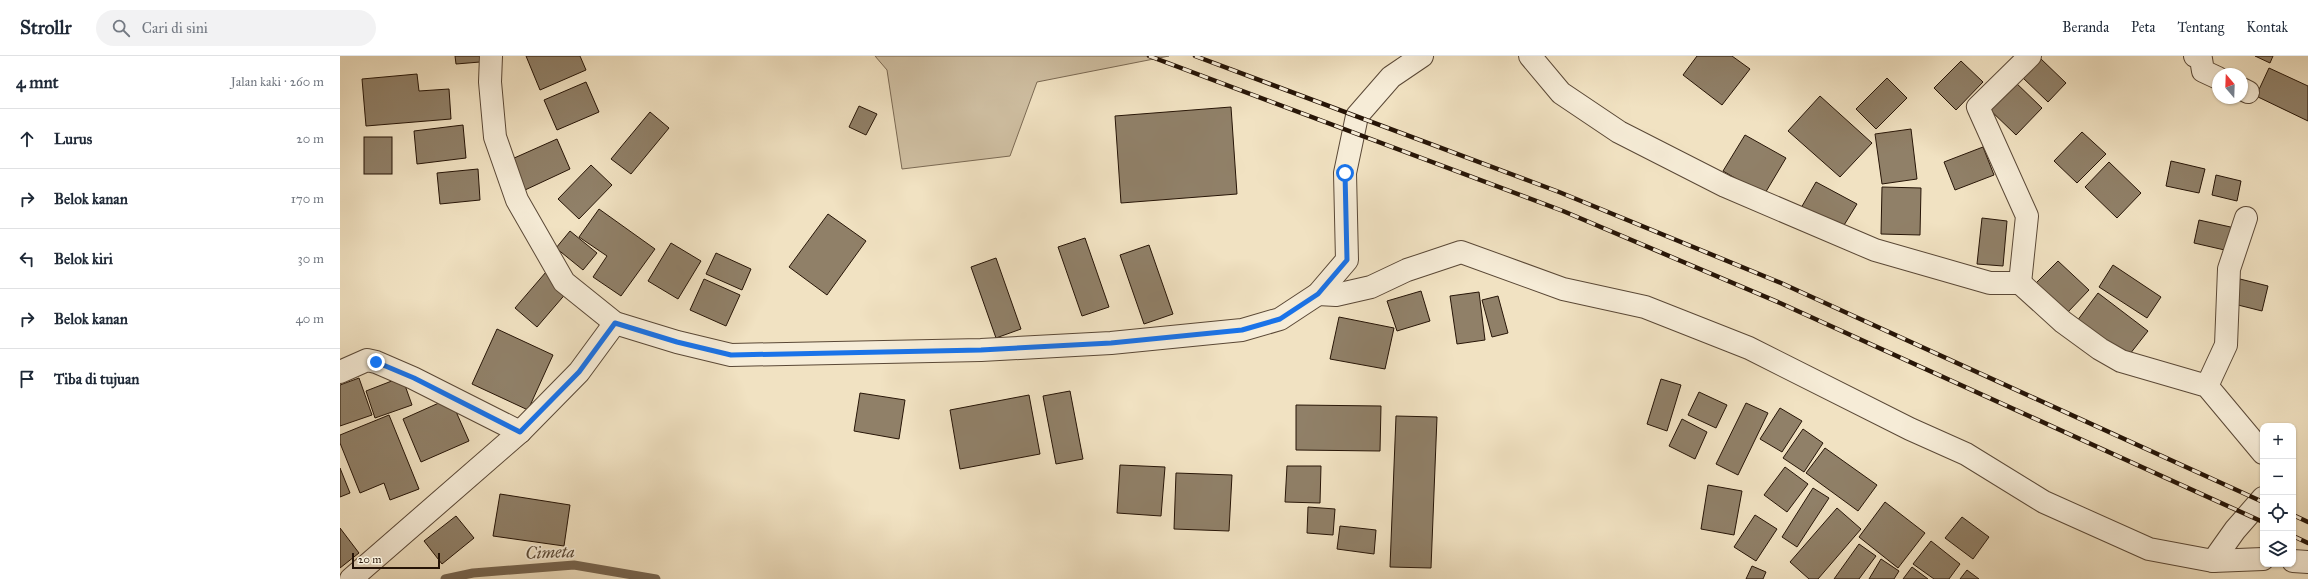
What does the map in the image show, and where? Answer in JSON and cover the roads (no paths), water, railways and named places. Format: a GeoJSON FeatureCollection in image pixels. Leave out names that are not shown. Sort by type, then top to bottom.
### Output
{"type":"FeatureCollection","features":[{"type":"Feature","properties":{"kind":"street"},"geometry":{"type":"LineString","coordinates":[[491,56],[490,82],[495,137],[517,200],[564,282],[615,323],[677,342],[731,355],[981,350],[1111,343],[1242,330],[1280,319],[1318,294],[1347,260],[1345,173],[1356,116],[1391,76],[1422,56]]}},
{"type":"Feature","properties":{"kind":"street"},"geometry":{"type":"LineString","coordinates":[[1530,56],[1561,93],[1619,132],[1725,186],[1875,250],[1990,283],[2020,283],[2063,322],[2100,349],[2121,361],[2207,386],[2260,449]]}},
{"type":"Feature","properties":{"kind":"street"},"geometry":{"type":"LineString","coordinates":[[2020,283],[2026,216],[1978,107],[2030,56]]}},
{"type":"Feature","properties":{"kind":"street"},"geometry":{"type":"LineString","coordinates":[[2195,56],[2201,59],[2204,71],[2212,75]]}},
{"type":"Feature","properties":{"kind":"street"},"geometry":{"type":"LineString","coordinates":[[2207,386],[2226,345],[2230,269],[2246,218]]}},
{"type":"Feature","properties":{"kind":"street"},"geometry":{"type":"LineString","coordinates":[[1318,294],[1336,295],[1370,287],[1407,270],[1461,252],[1564,288],[1645,307],[1749,348],[1910,429],[1966,454],[2044,502],[2149,549],[2213,561],[2260,559]]}},
{"type":"Feature","properties":{"kind":"street"},"geometry":{"type":"LineString","coordinates":[[351,579],[520,432],[579,372],[615,323]]}},
{"type":"Feature","properties":{"kind":"street"},"geometry":{"type":"LineString","coordinates":[[340,372],[367,360],[376,362],[414,378],[520,432]]}},
{"type":"Feature","properties":{"kind":"street"},"geometry":{"type":"LineString","coordinates":[[2213,561],[2235,530],[2260,501]]}},
{"type":"Feature","properties":{"kind":"street"},"geometry":{"type":"LineString","coordinates":[[2296,561],[2308,562]]}},
{"type":"Feature","properties":{"kind":"waterway","name":"Cimeta"},"geometry":{"type":"LineString","coordinates":[[445,579],[473,573],[574,565],[656,579]]}},
{"type":"Feature","properties":{"kind":"railway"},"geometry":{"type":"LineString","coordinates":[[1149,56],[1563,211],[1780,303],[2260,521]]}},
{"type":"Feature","properties":{"kind":"railway"},"geometry":{"type":"LineString","coordinates":[[1195,56],[1559,192],[1781,283],[2260,501]]}},
{"type":"Feature","properties":{"kind":"railway"},"geometry":{"type":"LineString","coordinates":[[2296,516],[2308,522]]}},
{"type":"Feature","properties":{"kind":"railway"},"geometry":{"type":"LineString","coordinates":[[2296,537],[2308,543]]}}]}
